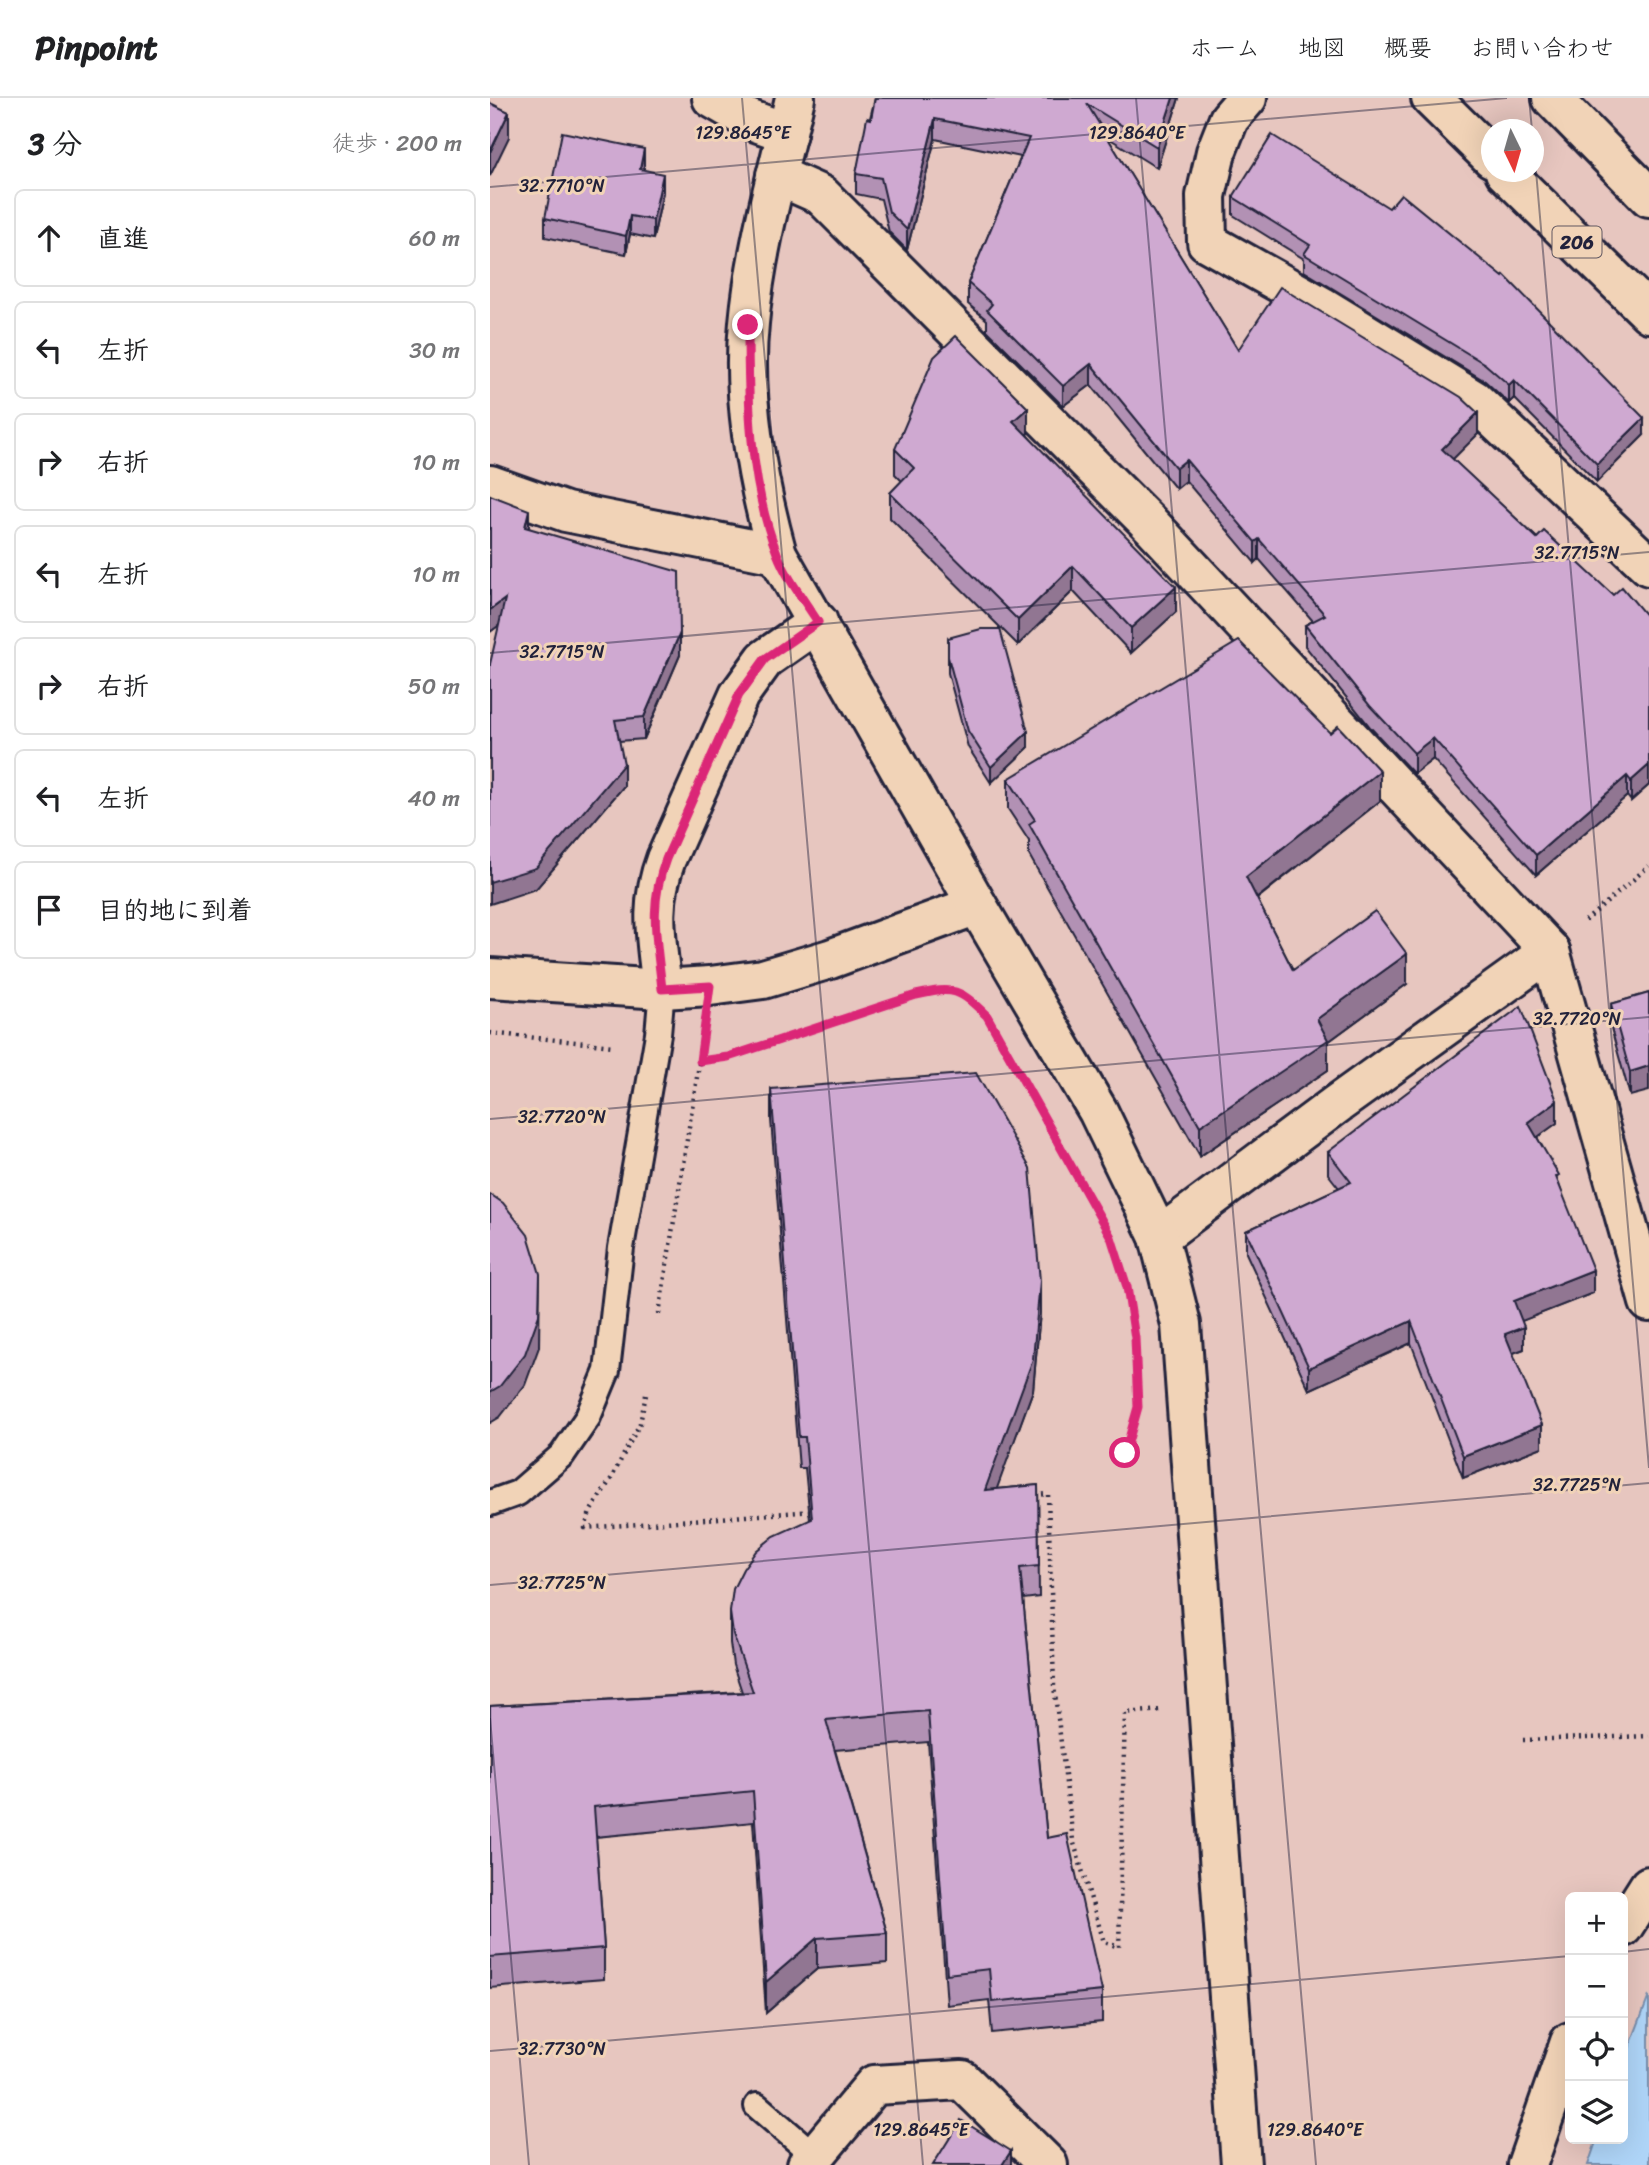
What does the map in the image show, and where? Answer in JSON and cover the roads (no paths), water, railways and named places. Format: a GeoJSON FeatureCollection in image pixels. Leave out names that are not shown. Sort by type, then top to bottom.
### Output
{"type":"FeatureCollection","features":[{"type":"Feature","properties":{"kind":"main road"},"geometry":{"type":"LineString","coordinates":[[712,98],[748,119],[791,116],[759,254],[748,325],[748,397],[761,497],[777,554],[1098,1111],[1159,1237],[1181,1324],[1241,2165]]}},
{"type":"Feature","properties":{"kind":"main road"},"geometry":{"type":"LineString","coordinates":[[1247,98],[1229,119],[1216,152],[1206,196],[1207,242],[1321,306],[1474,400],[1649,566]]}},
{"type":"Feature","properties":{"kind":"main road"},"geometry":{"type":"LineString","coordinates":[[1431,98],[1481,147]]}},
{"type":"Feature","properties":{"kind":"main road"},"geometry":{"type":"LineString","coordinates":[[1552,98],[1649,197]]}},
{"type":"Feature","properties":{"kind":"main road"},"geometry":{"type":"LineString","coordinates":[[776,175],[821,195],[1153,527],[1550,951],[1649,1302]]}},
{"type":"Feature","properties":{"kind":"main road","name":"206"},"geometry":{"type":"LineString","coordinates":[[1515,182],[1649,313]]}},
{"type":"Feature","properties":{"kind":"main road"},"geometry":{"type":"LineString","coordinates":[[490,485],[566,512],[777,554]]}},
{"type":"Feature","properties":{"kind":"main road"},"geometry":{"type":"LineString","coordinates":[[662,989],[654,914],[657,883],[666,859],[739,695],[765,659],[818,622]]}},
{"type":"Feature","properties":{"kind":"main road"},"geometry":{"type":"LineString","coordinates":[[490,978],[662,989],[710,986],[763,978],[830,959],[977,905]]}},
{"type":"Feature","properties":{"kind":"main road"},"geometry":{"type":"LineString","coordinates":[[1159,1237],[1337,1104],[1550,951]]}},
{"type":"Feature","properties":{"kind":"main road"},"geometry":{"type":"LineString","coordinates":[[1628,1919],[1649,1886]]}},
{"type":"Feature","properties":{"kind":"main road"},"geometry":{"type":"LineString","coordinates":[[1527,2165],[1565,2056]]}},
{"type":"Feature","properties":{"kind":"main road"},"geometry":{"type":"LineString","coordinates":[[811,2160],[874,2085],[962,2080],[1048,2165]]}},
{"type":"Feature","properties":{"kind":"lane"},"geometry":{"type":"LineString","coordinates":[[490,1503],[518,1493],[562,1455],[588,1417],[607,1371],[621,1248],[659,1034],[662,989]]}},
{"type":"Feature","properties":{"kind":"lane"},"geometry":{"type":"LineString","coordinates":[[757,2106],[811,2160]]}},
{"type":"Feature","properties":{"kind":"water"},"geometry":{"type":"Polygon","coordinates":[[[1649,1996],[1649,2165],[1588,2165],[1595,2144],[1628,2144],[1628,2051],[1649,1996]]]}}]}
